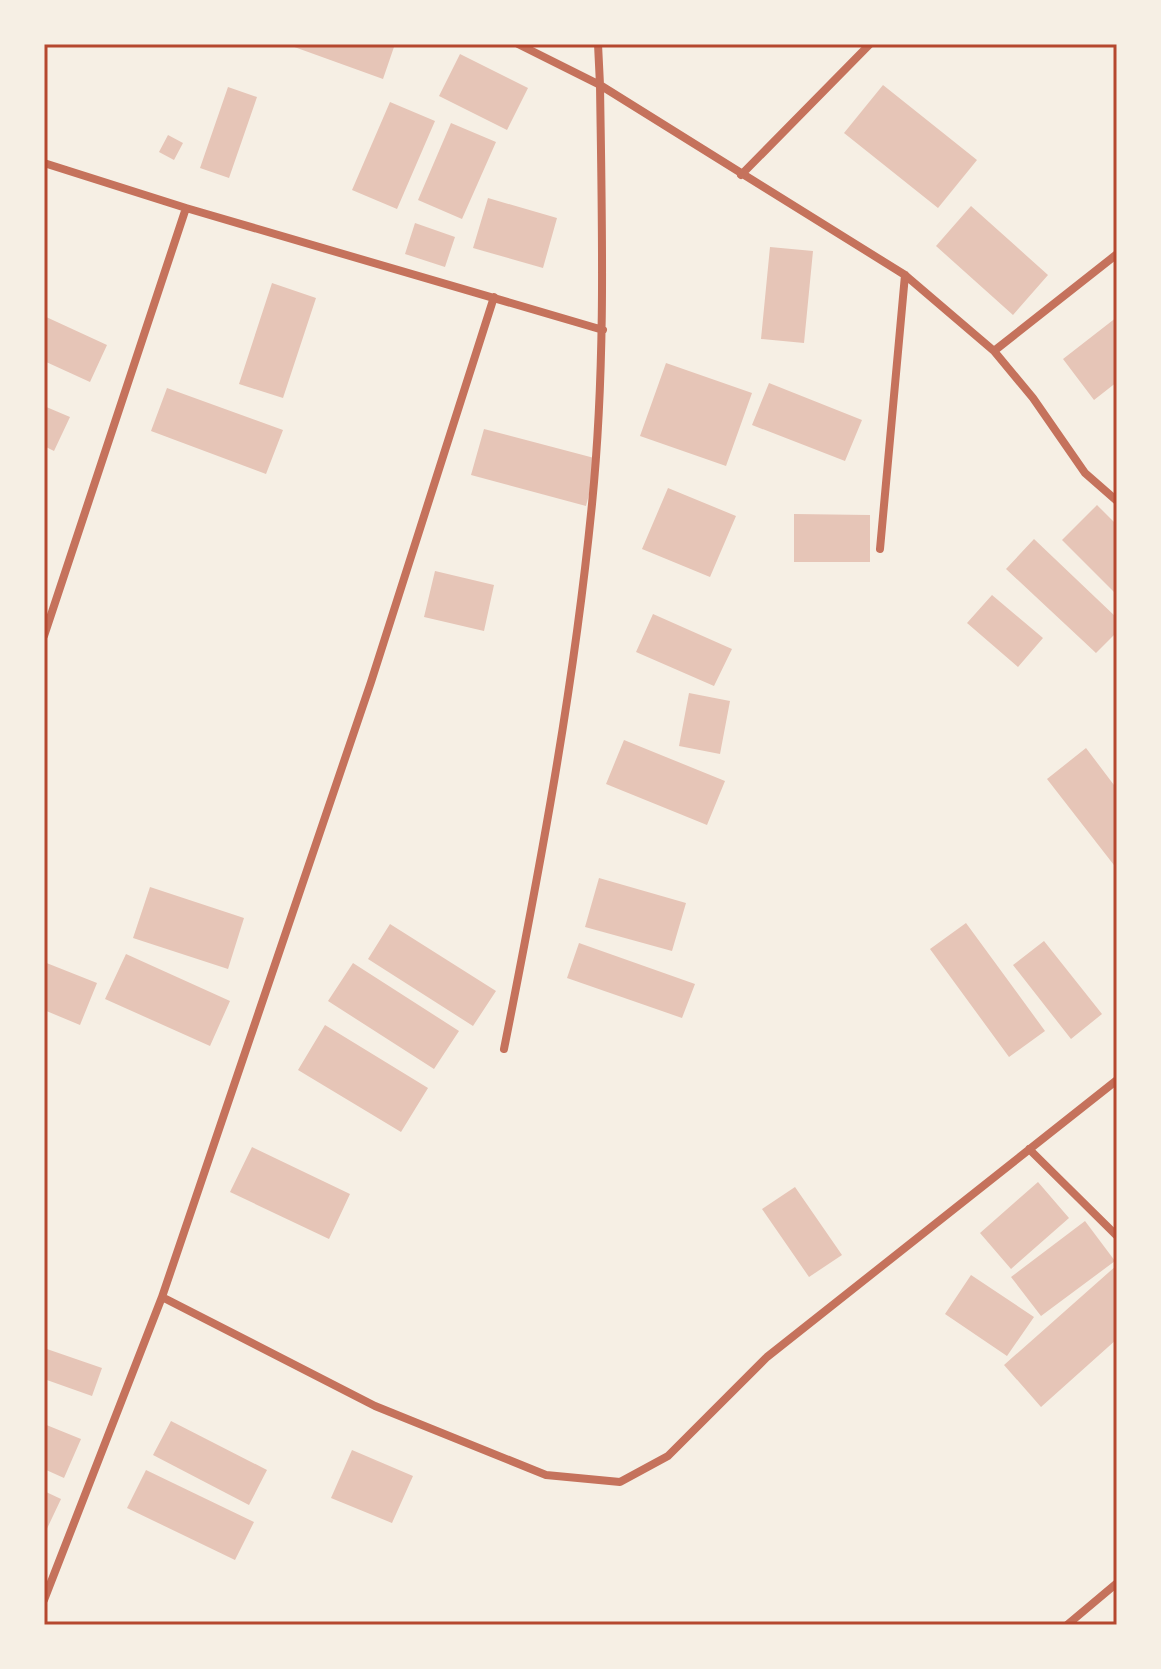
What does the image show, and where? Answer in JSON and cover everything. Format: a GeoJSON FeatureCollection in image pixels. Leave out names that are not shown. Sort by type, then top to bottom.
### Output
{"type":"FeatureCollection","features":[{"type":"Feature","properties":{"kind":"street"},"geometry":{"type":"LineString","coordinates":[[518,44],[600,85],[905,275],[994,351],[1033,398],[1085,473],[1117,501]]}},
{"type":"Feature","properties":{"kind":"street"},"geometry":{"type":"LineString","coordinates":[[504,1049],[546,840],[571,681],[593,502],[603,330],[598,44]]}},
{"type":"Feature","properties":{"kind":"street"},"geometry":{"type":"LineString","coordinates":[[741,175],[870,44]]}},
{"type":"Feature","properties":{"kind":"street"},"geometry":{"type":"LineString","coordinates":[[44,163],[186,208],[603,330]]}},
{"type":"Feature","properties":{"kind":"street"},"geometry":{"type":"LineString","coordinates":[[44,636],[186,208]]}},
{"type":"Feature","properties":{"kind":"street"},"geometry":{"type":"LineString","coordinates":[[994,351],[1117,254]]}},
{"type":"Feature","properties":{"kind":"street"},"geometry":{"type":"LineString","coordinates":[[880,549],[905,275]]}},
{"type":"Feature","properties":{"kind":"street"},"geometry":{"type":"LineString","coordinates":[[44,1600],[162,1297],[371,682],[494,297]]}},
{"type":"Feature","properties":{"kind":"street"},"geometry":{"type":"LineString","coordinates":[[162,1297],[375,1406],[546,1475],[620,1482],[668,1456],[767,1357],[1117,1080]]}},
{"type":"Feature","properties":{"kind":"street"},"geometry":{"type":"LineString","coordinates":[[1029,1149],[1117,1236]]}},
{"type":"Feature","properties":{"kind":"street"},"geometry":{"type":"LineString","coordinates":[[1067,1625],[1117,1583]]}},
{"type":"Feature","properties":{"kind":"building"},"geometry":{"type":"Polygon","coordinates":[[[286,44],[395,44],[383,79],[286,44]]]}},
{"type":"Feature","properties":{"kind":"building"},"geometry":{"type":"Polygon","coordinates":[[[460,54],[528,88],[507,130],[439,96],[460,54]]]}},
{"type":"Feature","properties":{"kind":"building"},"geometry":{"type":"Polygon","coordinates":[[[883,85],[977,160],[938,208],[844,133],[883,85]]]}},
{"type":"Feature","properties":{"kind":"building"},"geometry":{"type":"Polygon","coordinates":[[[228,87],[257,97],[229,178],[200,168],[228,87]]]}},
{"type":"Feature","properties":{"kind":"building"},"geometry":{"type":"Polygon","coordinates":[[[390,102],[435,121],[397,209],[352,190],[390,102]]]}},
{"type":"Feature","properties":{"kind":"building"},"geometry":{"type":"Polygon","coordinates":[[[451,123],[496,142],[462,219],[418,200],[451,123]]]}},
{"type":"Feature","properties":{"kind":"building"},"geometry":{"type":"Polygon","coordinates":[[[168,135],[183,143],[174,160],[159,152],[168,135]]]}},
{"type":"Feature","properties":{"kind":"building"},"geometry":{"type":"Polygon","coordinates":[[[488,198],[557,218],[543,268],[473,248],[488,198]]]}},
{"type":"Feature","properties":{"kind":"building"},"geometry":{"type":"Polygon","coordinates":[[[971,206],[1048,275],[1013,315],[936,246],[971,206]]]}},
{"type":"Feature","properties":{"kind":"building"},"geometry":{"type":"Polygon","coordinates":[[[415,223],[455,237],[445,267],[405,254],[415,223]]]}},
{"type":"Feature","properties":{"kind":"building"},"geometry":{"type":"Polygon","coordinates":[[[770,247],[813,251],[804,343],[761,339],[770,247]]]}},
{"type":"Feature","properties":{"kind":"building"},"geometry":{"type":"Polygon","coordinates":[[[272,283],[316,298],[283,398],[239,384],[272,283]]]}},
{"type":"Feature","properties":{"kind":"building"},"geometry":{"type":"Polygon","coordinates":[[[44,316],[107,345],[90,382],[44,361],[44,316]]]}},
{"type":"Feature","properties":{"kind":"building"},"geometry":{"type":"Polygon","coordinates":[[[1117,317],[1117,382],[1094,400],[1063,359],[1117,317]]]}},
{"type":"Feature","properties":{"kind":"building"},"geometry":{"type":"Polygon","coordinates":[[[666,363],[752,393],[726,466],[640,436],[666,363]]]}},
{"type":"Feature","properties":{"kind":"building"},"geometry":{"type":"Polygon","coordinates":[[[769,383],[862,420],[845,461],[752,425],[769,383]]]}},
{"type":"Feature","properties":{"kind":"building"},"geometry":{"type":"Polygon","coordinates":[[[167,388],[283,430],[266,474],[151,431],[167,388]]]}},
{"type":"Feature","properties":{"kind":"building"},"geometry":{"type":"Polygon","coordinates":[[[44,406],[70,417],[54,451],[44,446],[44,406]]]}},
{"type":"Feature","properties":{"kind":"building"},"geometry":{"type":"Polygon","coordinates":[[[484,429],[598,459],[586,506],[471,475],[484,429]]]}},
{"type":"Feature","properties":{"kind":"building"},"geometry":{"type":"Polygon","coordinates":[[[668,488],[736,516],[710,577],[642,549],[668,488]]]}},
{"type":"Feature","properties":{"kind":"building"},"geometry":{"type":"Polygon","coordinates":[[[1097,505],[1117,525],[1117,595],[1062,540],[1097,505]]]}},
{"type":"Feature","properties":{"kind":"building"},"geometry":{"type":"Polygon","coordinates":[[[794,514],[870,515],[870,562],[794,562],[794,514]]]}},
{"type":"Feature","properties":{"kind":"building"},"geometry":{"type":"Polygon","coordinates":[[[1034,539],[1117,618],[1117,632],[1096,653],[1006,569],[1034,539]]]}},
{"type":"Feature","properties":{"kind":"building"},"geometry":{"type":"Polygon","coordinates":[[[435,571],[494,585],[484,631],[424,617],[435,571]]]}},
{"type":"Feature","properties":{"kind":"building"},"geometry":{"type":"Polygon","coordinates":[[[992,595],[1043,638],[1018,667],[967,623],[992,595]]]}},
{"type":"Feature","properties":{"kind":"building"},"geometry":{"type":"Polygon","coordinates":[[[653,614],[732,649],[714,686],[636,652],[653,614]]]}},
{"type":"Feature","properties":{"kind":"building"},"geometry":{"type":"Polygon","coordinates":[[[689,693],[730,701],[720,754],[679,746],[689,693]]]}},
{"type":"Feature","properties":{"kind":"building"},"geometry":{"type":"Polygon","coordinates":[[[624,740],[725,781],[707,825],[606,784],[624,740]]]}},
{"type":"Feature","properties":{"kind":"building"},"geometry":{"type":"Polygon","coordinates":[[[1086,748],[1117,789],[1117,869],[1047,779],[1086,748]]]}},
{"type":"Feature","properties":{"kind":"building"},"geometry":{"type":"Polygon","coordinates":[[[599,878],[686,903],[672,951],[585,927],[599,878]]]}},
{"type":"Feature","properties":{"kind":"building"},"geometry":{"type":"Polygon","coordinates":[[[150,887],[244,918],[228,969],[133,938],[150,887]]]}},
{"type":"Feature","properties":{"kind":"building"},"geometry":{"type":"Polygon","coordinates":[[[966,923],[1045,1031],[1009,1057],[930,949],[966,923]]]}},
{"type":"Feature","properties":{"kind":"building"},"geometry":{"type":"Polygon","coordinates":[[[390,924],[496,991],[473,1026],[368,959],[390,924]]]}},
{"type":"Feature","properties":{"kind":"building"},"geometry":{"type":"Polygon","coordinates":[[[1044,941],[1102,1014],[1071,1039],[1013,965],[1044,941]]]}},
{"type":"Feature","properties":{"kind":"building"},"geometry":{"type":"Polygon","coordinates":[[[579,943],[695,984],[682,1018],[567,978],[579,943]]]}},
{"type":"Feature","properties":{"kind":"building"},"geometry":{"type":"Polygon","coordinates":[[[126,954],[230,1001],[210,1046],[105,999],[126,954]]]}},
{"type":"Feature","properties":{"kind":"building"},"geometry":{"type":"Polygon","coordinates":[[[44,962],[97,983],[80,1025],[44,1010],[44,962]]]}},
{"type":"Feature","properties":{"kind":"building"},"geometry":{"type":"Polygon","coordinates":[[[353,963],[459,1031],[434,1069],[328,1001],[353,963]]]}},
{"type":"Feature","properties":{"kind":"building"},"geometry":{"type":"Polygon","coordinates":[[[325,1025],[428,1088],[401,1132],[298,1070],[325,1025]]]}},
{"type":"Feature","properties":{"kind":"building"},"geometry":{"type":"Polygon","coordinates":[[[252,1147],[350,1194],[329,1239],[230,1192],[252,1147]]]}},
{"type":"Feature","properties":{"kind":"building"},"geometry":{"type":"Polygon","coordinates":[[[1038,1182],[1069,1218],[1011,1269],[980,1233],[1038,1182]]]}},
{"type":"Feature","properties":{"kind":"building"},"geometry":{"type":"Polygon","coordinates":[[[795,1187],[842,1255],[809,1277],[762,1209],[795,1187]]]}},
{"type":"Feature","properties":{"kind":"building"},"geometry":{"type":"Polygon","coordinates":[[[1085,1221],[1115,1261],[1041,1316],[1011,1277],[1085,1221]]]}},
{"type":"Feature","properties":{"kind":"building"},"geometry":{"type":"Polygon","coordinates":[[[1117,1265],[1117,1339],[1041,1407],[1004,1365],[1117,1265]]]}},
{"type":"Feature","properties":{"kind":"building"},"geometry":{"type":"Polygon","coordinates":[[[971,1275],[1034,1317],[1007,1356],[945,1314],[971,1275]]]}},
{"type":"Feature","properties":{"kind":"building"},"geometry":{"type":"Polygon","coordinates":[[[44,1348],[102,1368],[92,1396],[44,1379],[44,1348]]]}},
{"type":"Feature","properties":{"kind":"building"},"geometry":{"type":"Polygon","coordinates":[[[171,1421],[267,1470],[249,1505],[153,1455],[171,1421]]]}},
{"type":"Feature","properties":{"kind":"building"},"geometry":{"type":"Polygon","coordinates":[[[44,1424],[81,1439],[64,1478],[44,1469],[44,1424]]]}},
{"type":"Feature","properties":{"kind":"building"},"geometry":{"type":"Polygon","coordinates":[[[352,1450],[413,1476],[392,1523],[331,1498],[352,1450]]]}},
{"type":"Feature","properties":{"kind":"building"},"geometry":{"type":"Polygon","coordinates":[[[146,1470],[254,1522],[235,1560],[127,1508],[146,1470]]]}},
{"type":"Feature","properties":{"kind":"building"},"geometry":{"type":"Polygon","coordinates":[[[44,1491],[61,1499],[44,1535],[44,1491]]]}}]}
